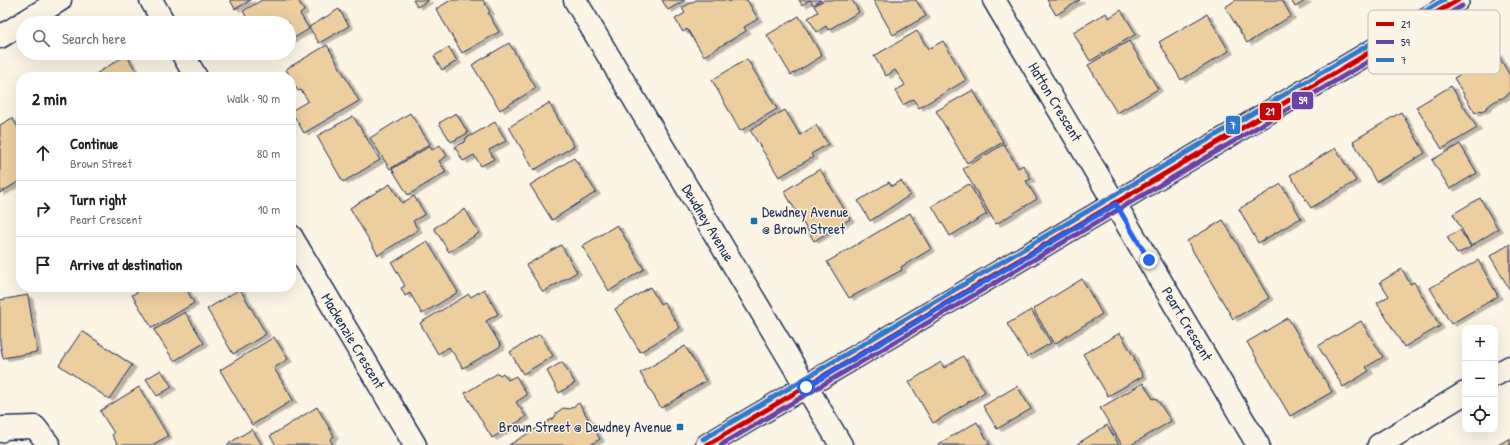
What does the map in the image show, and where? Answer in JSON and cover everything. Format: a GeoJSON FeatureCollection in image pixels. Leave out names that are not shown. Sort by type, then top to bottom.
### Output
{"type":"FeatureCollection","features":[{"type":"Feature","properties":{"kind":"street"},"geometry":{"type":"LineString","coordinates":[[34,16],[60,0]]}},
{"type":"Feature","properties":{"kind":"street"},"geometry":{"type":"LineString","coordinates":[[151,0],[160,16]]}},
{"type":"Feature","properties":{"kind":"street","name":"Dewdney Avenue"},"geometry":{"type":"LineString","coordinates":[[575,0],[841,445]]}},
{"type":"Feature","properties":{"kind":"street","name":"Hatton Crescent"},"geometry":{"type":"LineString","coordinates":[[994,0],[1116,204]]}},
{"type":"Feature","properties":{"kind":"street"},"geometry":{"type":"LineString","coordinates":[[1441,10],[1458,0]]}},
{"type":"Feature","properties":{"kind":"street"},"geometry":{"type":"LineString","coordinates":[[0,37],[16,27]]}},
{"type":"Feature","properties":{"kind":"street"},"geometry":{"type":"LineString","coordinates":[[707,445],[1368,54]]}},
{"type":"Feature","properties":{"kind":"street"},"geometry":{"type":"LineString","coordinates":[[186,60],[193,72]]}},
{"type":"Feature","properties":{"kind":"street","name":"Peart Crescent"},"geometry":{"type":"LineString","coordinates":[[1116,204],[1258,445]]}},
{"type":"Feature","properties":{"kind":"street","name":"Mackenzie Crescent"},"geometry":{"type":"LineString","coordinates":[[296,244],[415,445]]}},
{"type":"Feature","properties":{"kind":"street"},"geometry":{"type":"LineString","coordinates":[[1498,374],[1510,366]]}},
{"type":"Feature","properties":{"kind":"street"},"geometry":{"type":"LineString","coordinates":[[1379,445],[1462,396]]}},
{"type":"Feature","properties":{"kind":"street"},"geometry":{"type":"LineString","coordinates":[[0,431],[3,428],[35,427],[49,445]]}},
{"type":"Feature","properties":{"kind":"building"},"geometry":{"type":"Polygon","coordinates":[[[230,0],[251,0],[235,9],[230,0]]]}},
{"type":"Feature","properties":{"kind":"building"},"geometry":{"type":"Polygon","coordinates":[[[262,0],[298,0],[304,11],[300,14],[309,29],[296,37],[296,16],[246,16],[243,11],[262,0]]]}},
{"type":"Feature","properties":{"kind":"building"},"geometry":{"type":"Polygon","coordinates":[[[413,0],[429,0],[417,7],[413,0]]]}},
{"type":"Feature","properties":{"kind":"building"},"geometry":{"type":"Polygon","coordinates":[[[451,0],[483,0],[490,12],[488,13],[499,32],[462,53],[436,9],[451,0]]]}},
{"type":"Feature","properties":{"kind":"building"},"geometry":{"type":"Polygon","coordinates":[[[662,0],[685,0],[668,10],[662,0]]]}},
{"type":"Feature","properties":{"kind":"building"},"geometry":{"type":"Polygon","coordinates":[[[696,0],[728,0],[729,2],[733,0],[747,0],[758,19],[744,27],[746,31],[704,56],[687,29],[683,32],[675,19],[685,13],[682,8],[696,0]]]}},
{"type":"Feature","properties":{"kind":"building"},"geometry":{"type":"Polygon","coordinates":[[[799,0],[810,0],[802,5],[799,0]]]}},
{"type":"Feature","properties":{"kind":"building"},"geometry":{"type":"Polygon","coordinates":[[[810,0],[821,0],[813,5],[810,0]]]}},
{"type":"Feature","properties":{"kind":"building"},"geometry":{"type":"Polygon","coordinates":[[[824,0],[852,0],[859,12],[828,30],[826,26],[817,32],[808,18],[818,12],[814,6],[824,0]]]}},
{"type":"Feature","properties":{"kind":"building"},"geometry":{"type":"Polygon","coordinates":[[[873,0],[916,0],[926,16],[893,35],[873,0]]]}},
{"type":"Feature","properties":{"kind":"building"},"geometry":{"type":"Polygon","coordinates":[[[1047,0],[1080,0],[1056,15],[1047,0]]]}},
{"type":"Feature","properties":{"kind":"building"},"geometry":{"type":"Polygon","coordinates":[[[1236,0],[1282,0],[1291,16],[1247,43],[1225,7],[1236,0]]]}},
{"type":"Feature","properties":{"kind":"building"},"geometry":{"type":"Polygon","coordinates":[[[1291,0],[1307,0],[1295,7],[1291,0]]]}},
{"type":"Feature","properties":{"kind":"building"},"geometry":{"type":"Polygon","coordinates":[[[339,9],[349,26],[319,43],[309,27],[339,9]]]}},
{"type":"Feature","properties":{"kind":"building"},"geometry":{"type":"Polygon","coordinates":[[[1121,10],[1136,34],[1090,61],[1073,32],[1106,13],[1109,18],[1121,10]]]}},
{"type":"Feature","properties":{"kind":"building"},"geometry":{"type":"Polygon","coordinates":[[[1207,14],[1229,51],[1181,80],[1159,42],[1207,14]]]}},
{"type":"Feature","properties":{"kind":"building"},"geometry":{"type":"Polygon","coordinates":[[[799,16],[822,56],[791,75],[767,35],[799,16]]]}},
{"type":"Feature","properties":{"kind":"building"},"geometry":{"type":"Polygon","coordinates":[[[917,31],[928,49],[943,41],[966,80],[919,108],[913,99],[903,105],[895,91],[905,85],[895,70],[886,76],[874,56],[917,31]]]}},
{"type":"Feature","properties":{"kind":"building"},"geometry":{"type":"Polygon","coordinates":[[[1129,41],[1158,89],[1117,113],[1088,65],[1129,41]]]}},
{"type":"Feature","properties":{"kind":"building"},"geometry":{"type":"Polygon","coordinates":[[[509,43],[536,88],[500,110],[472,65],[509,43]]]}},
{"type":"Feature","properties":{"kind":"building"},"geometry":{"type":"Polygon","coordinates":[[[327,45],[359,101],[304,133],[296,119],[296,108],[308,101],[301,90],[298,91],[296,87],[296,72],[288,72],[286,69],[327,45]]]}},
{"type":"Feature","properties":{"kind":"building"},"geometry":{"type":"Polygon","coordinates":[[[449,47],[457,61],[442,70],[434,56],[449,47]]]}},
{"type":"Feature","properties":{"kind":"building"},"geometry":{"type":"Polygon","coordinates":[[[1500,58],[1510,76],[1510,93],[1486,107],[1487,108],[1482,111],[1481,110],[1475,113],[1454,78],[1461,74],[1500,74],[1500,58]]]}},
{"type":"Feature","properties":{"kind":"building"},"geometry":{"type":"Polygon","coordinates":[[[747,59],[777,109],[740,131],[712,80],[747,59]]]}},
{"type":"Feature","properties":{"kind":"building"},"geometry":{"type":"Polygon","coordinates":[[[118,60],[129,60],[137,72],[99,72],[118,60]]]}},
{"type":"Feature","properties":{"kind":"building"},"geometry":{"type":"Polygon","coordinates":[[[1451,86],[1477,128],[1442,149],[1416,107],[1451,86]]]}},
{"type":"Feature","properties":{"kind":"building"},"geometry":{"type":"Polygon","coordinates":[[[973,90],[1003,142],[967,163],[936,111],[973,90]]]}},
{"type":"Feature","properties":{"kind":"building"},"geometry":{"type":"Polygon","coordinates":[[[549,103],[574,146],[534,170],[509,127],[549,103]]]}},
{"type":"Feature","properties":{"kind":"building"},"geometry":{"type":"Polygon","coordinates":[[[785,110],[800,135],[816,125],[828,144],[811,154],[813,157],[779,177],[750,130],[785,110]]]}},
{"type":"Feature","properties":{"kind":"building"},"geometry":{"type":"Polygon","coordinates":[[[1401,112],[1425,153],[1376,182],[1353,141],[1401,112]]]}},
{"type":"Feature","properties":{"kind":"building"},"geometry":{"type":"Polygon","coordinates":[[[410,113],[430,144],[390,169],[370,138],[410,113]]]}},
{"type":"Feature","properties":{"kind":"building"},"geometry":{"type":"Polygon","coordinates":[[[456,113],[468,133],[451,142],[439,123],[456,113]]]}},
{"type":"Feature","properties":{"kind":"building"},"geometry":{"type":"Polygon","coordinates":[[[353,116],[380,160],[343,182],[317,136],[353,116]]]}},
{"type":"Feature","properties":{"kind":"building"},"geometry":{"type":"Polygon","coordinates":[[[12,118],[16,124],[16,183],[0,193],[0,125],[12,118]]]}},
{"type":"Feature","properties":{"kind":"building"},"geometry":{"type":"Polygon","coordinates":[[[495,122],[506,141],[489,150],[494,159],[481,166],[474,155],[463,161],[455,147],[466,141],[465,139],[495,122]]]}},
{"type":"Feature","properties":{"kind":"building"},"geometry":{"type":"Polygon","coordinates":[[[1004,144],[1018,168],[1023,165],[1031,179],[1026,181],[1037,199],[996,224],[963,169],[1004,144]]]}},
{"type":"Feature","properties":{"kind":"building"},"geometry":{"type":"Polygon","coordinates":[[[1460,144],[1477,173],[1450,189],[1432,160],[1460,144]]]}},
{"type":"Feature","properties":{"kind":"building"},"geometry":{"type":"Polygon","coordinates":[[[440,145],[447,156],[439,161],[446,172],[408,195],[392,169],[430,146],[432,150],[440,145]]]}},
{"type":"Feature","properties":{"kind":"building"},"geometry":{"type":"Polygon","coordinates":[[[1335,148],[1356,181],[1311,208],[1290,175],[1335,148]]]}},
{"type":"Feature","properties":{"kind":"building"},"geometry":{"type":"Polygon","coordinates":[[[574,158],[596,192],[552,220],[530,185],[574,158]]]}},
{"type":"Feature","properties":{"kind":"building"},"geometry":{"type":"Polygon","coordinates":[[[820,169],[850,219],[814,241],[784,191],[820,169]]]}},
{"type":"Feature","properties":{"kind":"building"},"geometry":{"type":"Polygon","coordinates":[[[901,181],[910,195],[870,221],[858,201],[889,182],[892,186],[901,181]]]}},
{"type":"Feature","properties":{"kind":"building"},"geometry":{"type":"Polygon","coordinates":[[[390,184],[402,203],[414,196],[425,214],[413,221],[418,230],[378,255],[350,208],[390,184]]]}},
{"type":"Feature","properties":{"kind":"building"},"geometry":{"type":"Polygon","coordinates":[[[969,184],[987,214],[950,236],[932,206],[969,184]]]}},
{"type":"Feature","properties":{"kind":"building"},"geometry":{"type":"Polygon","coordinates":[[[1281,184],[1301,218],[1258,243],[1239,209],[1281,184]]]}},
{"type":"Feature","properties":{"kind":"building"},"geometry":{"type":"Polygon","coordinates":[[[1480,198],[1498,229],[1471,246],[1453,214],[1480,198]]]}},
{"type":"Feature","properties":{"kind":"building"},"geometry":{"type":"Polygon","coordinates":[[[465,209],[479,233],[449,252],[434,228],[465,209]]]}},
{"type":"Feature","properties":{"kind":"building"},"geometry":{"type":"Polygon","coordinates":[[[910,213],[931,249],[901,267],[902,270],[849,298],[827,262],[910,213]]]}},
{"type":"Feature","properties":{"kind":"building"},"geometry":{"type":"Polygon","coordinates":[[[1223,220],[1269,298],[1233,319],[1187,241],[1223,220]]]}},
{"type":"Feature","properties":{"kind":"building"},"geometry":{"type":"Polygon","coordinates":[[[617,225],[644,269],[609,291],[582,246],[617,225]]]}},
{"type":"Feature","properties":{"kind":"building"},"geometry":{"type":"Polygon","coordinates":[[[1460,230],[1471,247],[1457,254],[1447,237],[1460,230]]]}},
{"type":"Feature","properties":{"kind":"building"},"geometry":{"type":"Polygon","coordinates":[[[427,241],[458,292],[422,314],[410,293],[405,296],[401,288],[405,286],[392,263],[427,241]]]}},
{"type":"Feature","properties":{"kind":"building"},"geometry":{"type":"Polygon","coordinates":[[[1510,244],[1510,290],[1490,256],[1510,244]]]}},
{"type":"Feature","properties":{"kind":"building"},"geometry":{"type":"Polygon","coordinates":[[[561,245],[577,272],[543,292],[526,265],[561,245]]]}},
{"type":"Feature","properties":{"kind":"building"},"geometry":{"type":"Polygon","coordinates":[[[1478,260],[1498,296],[1451,324],[1430,288],[1478,260]]]}},
{"type":"Feature","properties":{"kind":"building"},"geometry":{"type":"Polygon","coordinates":[[[1402,269],[1410,284],[1414,282],[1440,326],[1404,347],[1377,303],[1389,296],[1380,282],[1402,269]]]}},
{"type":"Feature","properties":{"kind":"building"},"geometry":{"type":"Polygon","coordinates":[[[1082,279],[1102,314],[1054,344],[1033,309],[1082,279]]]}},
{"type":"Feature","properties":{"kind":"building"},"geometry":{"type":"Polygon","coordinates":[[[650,287],[660,304],[664,302],[680,328],[640,352],[615,309],[650,287]]]}},
{"type":"Feature","properties":{"kind":"building"},"geometry":{"type":"Polygon","coordinates":[[[484,289],[498,314],[486,321],[501,346],[463,368],[449,347],[438,354],[420,323],[469,294],[471,297],[484,289]]]}},
{"type":"Feature","properties":{"kind":"building"},"geometry":{"type":"Polygon","coordinates":[[[137,292],[188,292],[194,303],[152,328],[132,295],[137,292]]]}},
{"type":"Feature","properties":{"kind":"building"},"geometry":{"type":"Polygon","coordinates":[[[235,292],[242,292],[266,334],[233,354],[207,309],[235,292]]]}},
{"type":"Feature","properties":{"kind":"building"},"geometry":{"type":"Polygon","coordinates":[[[28,295],[37,352],[3,358],[0,344],[0,300],[28,295]]]}},
{"type":"Feature","properties":{"kind":"building"},"geometry":{"type":"Polygon","coordinates":[[[1031,310],[1051,343],[1027,357],[1007,324],[1031,310]]]}},
{"type":"Feature","properties":{"kind":"building"},"geometry":{"type":"Polygon","coordinates":[[[185,312],[204,343],[174,361],[154,330],[185,312]]]}},
{"type":"Feature","properties":{"kind":"building"},"geometry":{"type":"Polygon","coordinates":[[[1288,318],[1332,392],[1290,416],[1247,342],[1288,318]]]}},
{"type":"Feature","properties":{"kind":"building"},"geometry":{"type":"Polygon","coordinates":[[[1361,321],[1383,357],[1366,367],[1369,371],[1343,387],[1318,346],[1361,321]]]}},
{"type":"Feature","properties":{"kind":"building"},"geometry":{"type":"Polygon","coordinates":[[[82,331],[132,365],[109,399],[59,365],[82,331]]]}},
{"type":"Feature","properties":{"kind":"building"},"geometry":{"type":"Polygon","coordinates":[[[1120,333],[1143,376],[1108,396],[1083,354],[1120,333]]]}},
{"type":"Feature","properties":{"kind":"building"},"geometry":{"type":"Polygon","coordinates":[[[540,334],[553,356],[523,374],[510,352],[540,334]]]}},
{"type":"Feature","properties":{"kind":"building"},"geometry":{"type":"Polygon","coordinates":[[[274,337],[288,359],[274,368],[293,400],[252,425],[220,370],[274,337]]]}},
{"type":"Feature","properties":{"kind":"building"},"geometry":{"type":"Polygon","coordinates":[[[685,346],[706,381],[661,408],[640,373],[685,346]]]}},
{"type":"Feature","properties":{"kind":"building"},"geometry":{"type":"Polygon","coordinates":[[[963,356],[985,392],[933,423],[909,382],[941,362],[944,368],[963,356]]]}},
{"type":"Feature","properties":{"kind":"building"},"geometry":{"type":"Polygon","coordinates":[[[562,362],[575,383],[559,393],[547,371],[562,362]]]}},
{"type":"Feature","properties":{"kind":"building"},"geometry":{"type":"Polygon","coordinates":[[[161,370],[172,387],[157,396],[146,379],[161,370]]]}},
{"type":"Feature","properties":{"kind":"building"},"geometry":{"type":"Polygon","coordinates":[[[498,373],[500,375],[503,373],[508,380],[516,376],[527,395],[516,402],[526,417],[492,438],[465,393],[498,373]]]}},
{"type":"Feature","properties":{"kind":"building"},"geometry":{"type":"Polygon","coordinates":[[[1143,383],[1153,399],[1156,398],[1171,421],[1131,445],[1122,445],[1100,408],[1143,383]]]}},
{"type":"Feature","properties":{"kind":"building"},"geometry":{"type":"Polygon","coordinates":[[[1017,386],[1031,409],[997,429],[983,406],[1017,386]]]}},
{"type":"Feature","properties":{"kind":"building"},"geometry":{"type":"Polygon","coordinates":[[[139,387],[168,436],[152,445],[118,445],[112,435],[114,433],[100,411],[139,387]]]}},
{"type":"Feature","properties":{"kind":"building"},"geometry":{"type":"Polygon","coordinates":[[[579,403],[600,439],[590,445],[509,445],[555,417],[556,413],[563,408],[569,409],[579,403]]]}},
{"type":"Feature","properties":{"kind":"building"},"geometry":{"type":"Polygon","coordinates":[[[317,407],[334,436],[330,439],[333,445],[276,445],[270,436],[317,407]]]}},
{"type":"Feature","properties":{"kind":"building"},"geometry":{"type":"Polygon","coordinates":[[[977,422],[990,445],[938,445],[938,444],[977,422]]]}},
{"type":"Feature","properties":{"kind":"building"},"geometry":{"type":"Polygon","coordinates":[[[1107,425],[1119,445],[1077,445],[1077,444],[1107,425]]]}},
{"type":"Feature","properties":{"kind":"building"},"geometry":{"type":"Polygon","coordinates":[[[252,429],[262,445],[228,445],[228,444],[252,429]]]}},
{"type":"Feature","properties":{"kind":"building"},"geometry":{"type":"Polygon","coordinates":[[[1510,438],[1510,445],[1498,445],[1510,438]]]}},
{"type":"Feature","properties":{"kind":"transit line","name":"7"},"geometry":{"type":"LineString","coordinates":[[1427,10],[1444,0]]}},
{"type":"Feature","properties":{"kind":"transit line","name":"21"},"geometry":{"type":"LineString","coordinates":[[1441,10],[1458,0]]}},
{"type":"Feature","properties":{"kind":"transit line","name":"59"},"geometry":{"type":"LineString","coordinates":[[1455,10],[1462,6]]}},
{"type":"Feature","properties":{"kind":"transit line","name":"7"},"geometry":{"type":"LineString","coordinates":[[703,439],[1368,45]]}},
{"type":"Feature","properties":{"kind":"transit line","name":"21"},"geometry":{"type":"LineString","coordinates":[[707,445],[1368,53]]}},
{"type":"Feature","properties":{"kind":"transit line","name":"59"},"geometry":{"type":"LineString","coordinates":[[721,445],[1368,62]]}},
{"type":"Feature","properties":{"kind":"place","name":"Dewdney Avenue @ Brown Street"},"geometry":{"type":"Point","coordinates":[754,221]}},
{"type":"Feature","properties":{"kind":"place","name":"Brown Street @ Dewdney Avenue"},"geometry":{"type":"Point","coordinates":[680,427]}},
{"type":"Feature","properties":{"kind":"route"},"geometry":{"type":"LineString","coordinates":[[806,387],[1116,204],[1149,260]]}}]}
